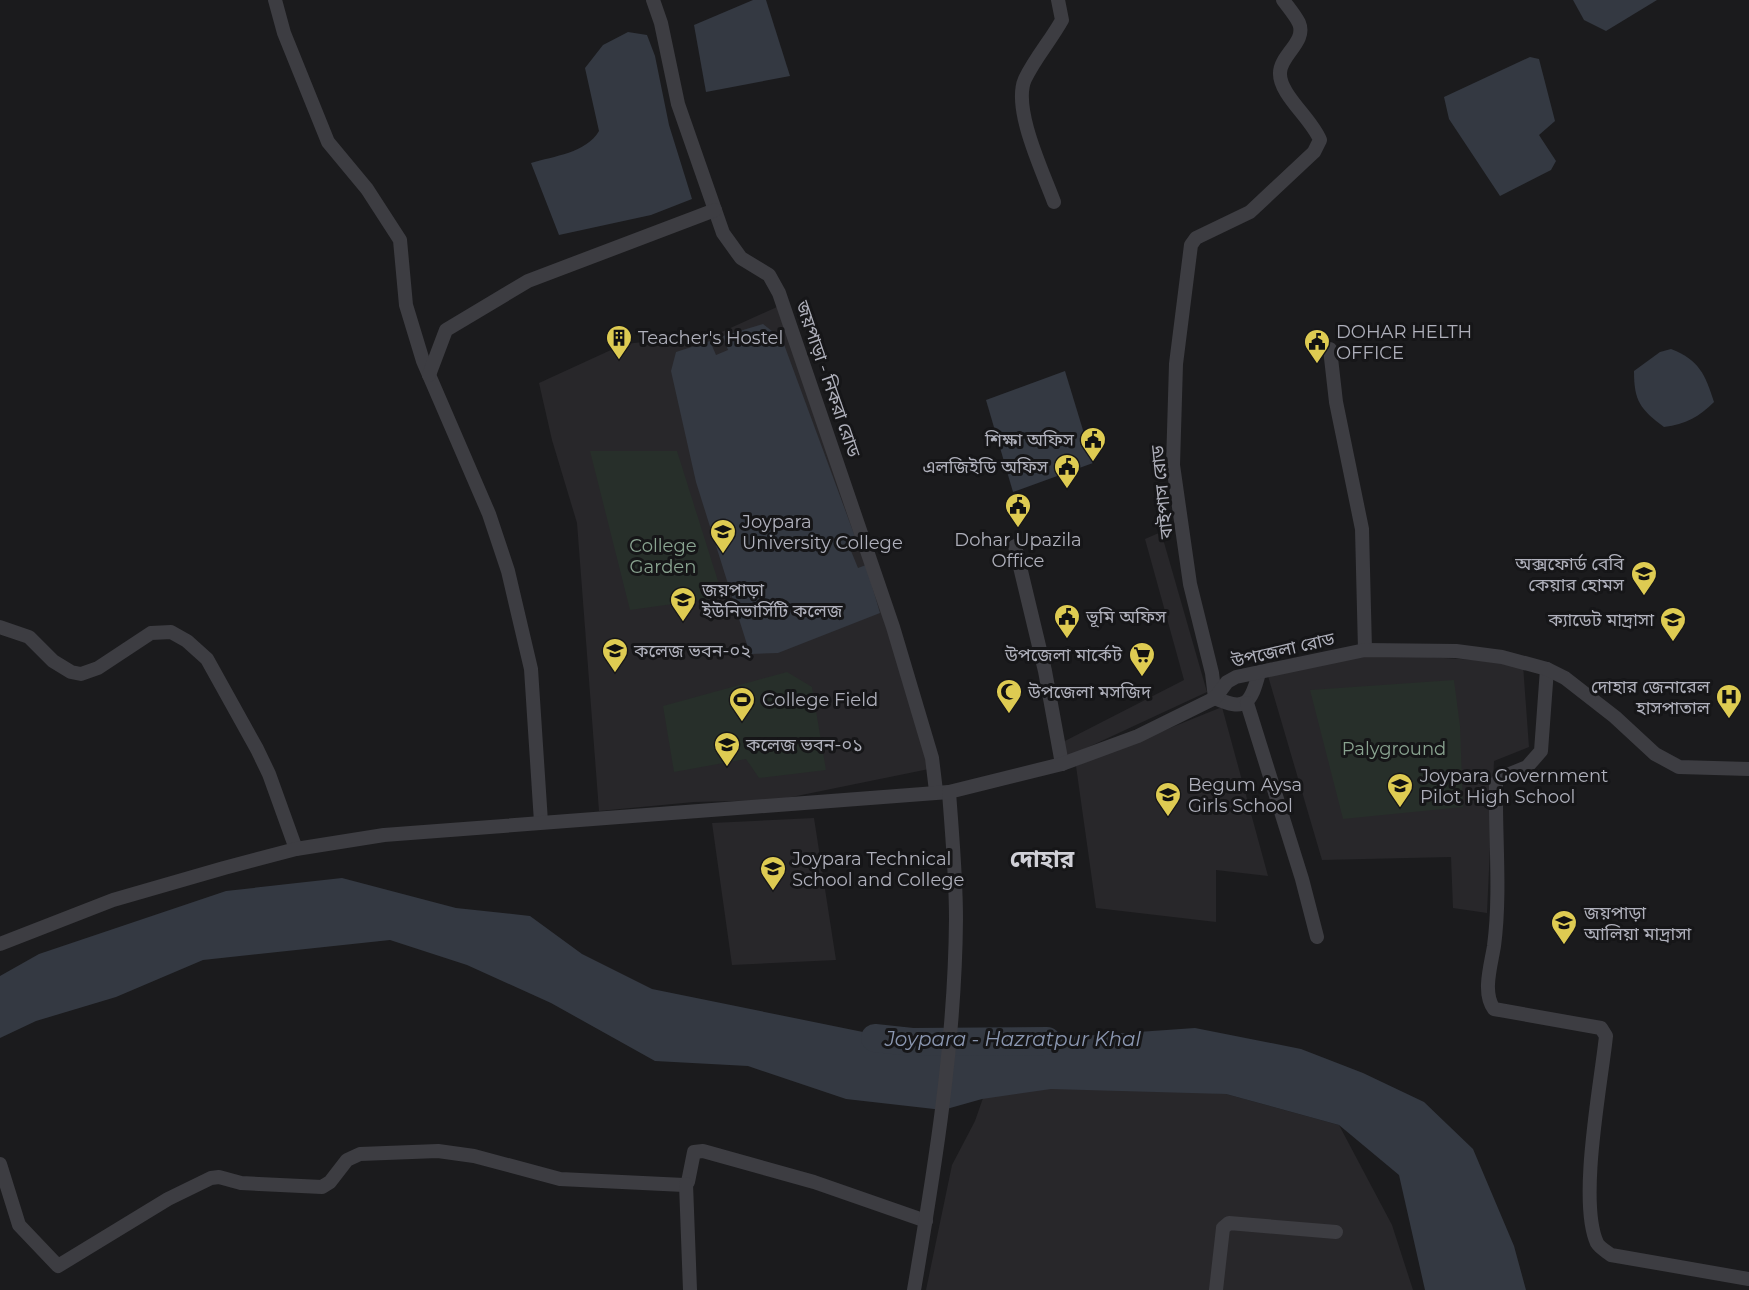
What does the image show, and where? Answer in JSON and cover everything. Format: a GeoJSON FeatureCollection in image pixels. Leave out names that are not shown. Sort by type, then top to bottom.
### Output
{"type":"FeatureCollection","features":[{"type":"Feature","properties":{"kind":"street"},"geometry":{"type":"LineString","coordinates":[[275,0],[284,33],[328,142],[367,189],[400,240],[406,305],[429,375],[489,514],[508,571],[531,669],[541,822]]}},
{"type":"Feature","properties":{"kind":"street","name":"জয়পাড়া - নিকরা রোড"},"geometry":{"type":"LineString","coordinates":[[653,0],[661,23],[678,104],[730,246],[741,258],[769,275],[779,293],[893,627],[943,791]]}},
{"type":"Feature","properties":{"kind":"street"},"geometry":{"type":"LineString","coordinates":[[1054,202],[1027,125],[1021,90],[1026,77],[1062,20],[1058,0]]}},
{"type":"Feature","properties":{"kind":"street","name":"বাইপাস রোড"},"geometry":{"type":"LineString","coordinates":[[1215,698],[1212,673],[1190,584],[1173,465],[1176,364],[1191,245],[1196,237],[1250,212],[1314,152],[1320,140],[1315,126],[1281,86],[1280,72],[1284,60],[1299,39],[1299,24],[1283,0]]}},
{"type":"Feature","properties":{"kind":"street"},"geometry":{"type":"LineString","coordinates":[[429,375],[446,330],[528,281],[715,210]]}},
{"type":"Feature","properties":{"kind":"street"},"geometry":{"type":"LineString","coordinates":[[1330,348],[1336,402],[1362,529],[1365,650]]}},
{"type":"Feature","properties":{"kind":"street"},"geometry":{"type":"LineString","coordinates":[[1015,546],[1036,630],[1062,764]]}},
{"type":"Feature","properties":{"kind":"street"},"geometry":{"type":"LineString","coordinates":[[0,627],[29,637],[53,661],[71,672],[81,674],[98,668],[151,633],[171,632],[187,640],[207,659],[257,749],[269,774],[296,849]]}},
{"type":"Feature","properties":{"kind":"street","name":"উপজেলা রোড"},"geometry":{"type":"LineString","coordinates":[[0,944],[113,900],[296,849],[384,835],[943,791],[1062,764],[1138,736],[1215,698],[1227,682],[1365,650],[1456,651],[1502,657],[1547,669],[1586,693],[1655,754],[1679,767],[1749,769]]}},
{"type":"Feature","properties":{"kind":"street"},"geometry":{"type":"LineString","coordinates":[[1547,669],[1541,751],[1527,767],[1500,778],[1496,783],[1494,940],[1488,990],[1489,1003],[1494,1009],[1600,1028],[1606,1036],[1590,1190],[1598,1246],[1611,1255],[1749,1279]]}},
{"type":"Feature","properties":{"kind":"street"},"geometry":{"type":"LineString","coordinates":[[1215,698],[1228,704],[1246,703],[1253,696],[1259,673]]}},
{"type":"Feature","properties":{"kind":"street"},"geometry":{"type":"LineString","coordinates":[[1246,703],[1302,879],[1317,937]]}},
{"type":"Feature","properties":{"kind":"street"},"geometry":{"type":"LineString","coordinates":[[914,1290],[940,1130],[953,997],[956,919],[943,791]]}},
{"type":"Feature","properties":{"kind":"street"},"geometry":{"type":"LineString","coordinates":[[0,1164],[19,1225],[58,1266],[168,1199],[210,1178],[322,1187],[330,1182],[347,1160],[370,1152],[438,1151],[474,1156],[560,1179],[686,1184]]}},
{"type":"Feature","properties":{"kind":"street"},"geometry":{"type":"LineString","coordinates":[[690,1290],[686,1184],[693,1152],[703,1151],[814,1182],[926,1221]]}},
{"type":"Feature","properties":{"kind":"street"},"geometry":{"type":"LineString","coordinates":[[1216,1290],[1223,1228],[1229,1223],[1336,1232]]}},
{"type":"Feature","properties":{"kind":"shaded area"},"geometry":{"type":"Polygon","coordinates":[[[753,0],[766,0],[790,76],[706,92],[694,25],[753,0]]]}},
{"type":"Feature","properties":{"kind":"shaded area"},"geometry":{"type":"Polygon","coordinates":[[[1573,0],[1657,0],[1606,31],[1584,20],[1573,0]]]}},
{"type":"Feature","properties":{"kind":"shaded area"},"geometry":{"type":"Polygon","coordinates":[[[628,32],[647,35],[655,56],[669,125],[692,199],[651,215],[559,235],[531,163],[578,149],[599,131],[585,68],[603,45],[628,32]]]}},
{"type":"Feature","properties":{"kind":"shaded area"},"geometry":{"type":"Polygon","coordinates":[[[1530,57],[1539,59],[1555,121],[1539,135],[1556,161],[1551,170],[1500,196],[1449,119],[1444,97],[1530,57]]]}},
{"type":"Feature","properties":{"kind":"shaded area","name":"Joypara University College"},"geometry":{"type":"Polygon","coordinates":[[[777,307],[878,587],[929,769],[777,800],[694,802],[599,811],[577,523],[552,440],[539,383],[624,344],[715,335],[777,307]]]}},
{"type":"Feature","properties":{"kind":"shaded area"},"geometry":{"type":"Polygon","coordinates":[[[763,324],[782,339],[857,542],[849,546],[858,568],[866,565],[880,613],[778,653],[750,654],[696,482],[671,371],[676,352],[710,341],[716,355],[728,350],[723,336],[763,324]]]}},
{"type":"Feature","properties":{"kind":"shaded area"},"geometry":{"type":"Polygon","coordinates":[[[1671,349],[1681,353],[1700,369],[1714,402],[1692,419],[1664,427],[1640,404],[1635,390],[1634,371],[1660,352],[1671,349]]]}},
{"type":"Feature","properties":{"kind":"shaded area"},"geometry":{"type":"Polygon","coordinates":[[[1065,371],[1093,463],[1013,492],[986,400],[1065,371]]]}},
{"type":"Feature","properties":{"kind":"shaded area"},"geometry":{"type":"Polygon","coordinates":[[[1161,532],[1207,692],[1067,757],[1061,743],[1184,680],[1145,539],[1161,532]]]}},
{"type":"Feature","properties":{"kind":"shaded area","name":"Joypara Government Pilot High School"},"geometry":{"type":"Polygon","coordinates":[[[1367,653],[1523,665],[1529,747],[1494,761],[1487,913],[1453,908],[1451,857],[1322,860],[1268,676],[1367,653]]]}},
{"type":"Feature","properties":{"kind":"shaded area","name":"Begum Aysa Girls School"},"geometry":{"type":"Polygon","coordinates":[[[1222,707],[1268,876],[1216,870],[1216,922],[1096,908],[1076,766],[1222,707]]]}},
{"type":"Feature","properties":{"kind":"shaded area","name":"Joypara Technical School and College"},"geometry":{"type":"Polygon","coordinates":[[[814,818],[836,960],[732,965],[712,823],[814,818]]]}},
{"type":"Feature","properties":{"kind":"shaded area"},"geometry":{"type":"Polygon","coordinates":[[[342,878],[456,908],[530,916],[582,954],[652,989],[912,1042],[1009,1041],[1195,1028],[1301,1049],[1363,1073],[1424,1102],[1473,1149],[1514,1246],[1526,1290],[1425,1290],[1399,1175],[1339,1125],[1226,1094],[1051,1089],[982,1099],[943,1110],[846,1099],[748,1066],[655,1061],[551,1003],[467,965],[390,940],[203,960],[116,997],[36,1021],[0,1038],[0,976],[39,954],[226,891],[342,878]]]}},
{"type":"Feature","properties":{"kind":"shaded area"},"geometry":{"type":"Polygon","coordinates":[[[991,1075],[1226,1094],[1339,1125],[1392,1225],[1413,1290],[926,1290],[952,1165],[975,1121],[991,1075]]]}},
{"type":"Feature","properties":{"kind":"green space","name":"College Garden"},"geometry":{"type":"Polygon","coordinates":[[[590,451],[677,451],[723,597],[630,610],[590,451]]]}},
{"type":"Feature","properties":{"kind":"green space","name":"College Field"},"geometry":{"type":"Polygon","coordinates":[[[787,672],[812,687],[826,770],[759,778],[746,759],[674,772],[663,706],[787,672]]]}},
{"type":"Feature","properties":{"kind":"green space","name":"Palyground"},"geometry":{"type":"Polygon","coordinates":[[[1454,680],[1460,726],[1463,807],[1343,819],[1310,690],[1454,680]]]}},
{"type":"Feature","properties":{"kind":"waterway","name":"Joypara - Hazratpur Khal"},"geometry":{"type":"LineString","coordinates":[[875,1038],[912,1042],[1047,1041]]}},
{"type":"Feature","properties":{"kind":"place","name":"Teacher's Hostel"},"geometry":{"type":"Point","coordinates":[619,361]}},
{"type":"Feature","properties":{"kind":"place","name":"DOHAR HELTH OFFICE"},"geometry":{"type":"Point","coordinates":[1317,365]}},
{"type":"Feature","properties":{"kind":"place","name":"শিক্ষা অফিস"},"geometry":{"type":"Point","coordinates":[1093,463]}},
{"type":"Feature","properties":{"kind":"place","name":"এলজিইডি অফিস"},"geometry":{"type":"Point","coordinates":[1067,490]}},
{"type":"Feature","properties":{"kind":"place","name":"Dohar Upazila Office"},"geometry":{"type":"Point","coordinates":[1018,529]}},
{"type":"Feature","properties":{"kind":"place","name":"Joypara University College"},"geometry":{"type":"Point","coordinates":[723,555]}},
{"type":"Feature","properties":{"kind":"place","name":"অক্সফোর্ড বেবি কেয়ার হোমস"},"geometry":{"type":"Point","coordinates":[1644,597]}},
{"type":"Feature","properties":{"kind":"place","name":"জয়পাড়া ইউনিভার্সিটি কলেজ"},"geometry":{"type":"Point","coordinates":[683,623]}},
{"type":"Feature","properties":{"kind":"place","name":"ভূমি অফিস"},"geometry":{"type":"Point","coordinates":[1067,640]}},
{"type":"Feature","properties":{"kind":"place","name":"ক্যাডেট মাদ্রাসা"},"geometry":{"type":"Point","coordinates":[1673,643]}},
{"type":"Feature","properties":{"kind":"place","name":"কলেজ ভবন-০২"},"geometry":{"type":"Point","coordinates":[615,674]}},
{"type":"Feature","properties":{"kind":"place","name":"উপজেলা মার্কেট"},"geometry":{"type":"Point","coordinates":[1142,678]}},
{"type":"Feature","properties":{"kind":"place","name":"উপজেলা মসজিদ"},"geometry":{"type":"Point","coordinates":[1009,715]}},
{"type":"Feature","properties":{"kind":"place","name":"দোহার জেনারেল হাসপাতাল"},"geometry":{"type":"Point","coordinates":[1729,720]}},
{"type":"Feature","properties":{"kind":"place","name":"College Field"},"geometry":{"type":"Point","coordinates":[742,723]}},
{"type":"Feature","properties":{"kind":"place","name":"কলেজ ভবন-০১"},"geometry":{"type":"Point","coordinates":[727,768]}},
{"type":"Feature","properties":{"kind":"place","name":"Joypara Government Pilot High School"},"geometry":{"type":"Point","coordinates":[1400,809]}},
{"type":"Feature","properties":{"kind":"place","name":"Begum Aysa Girls School"},"geometry":{"type":"Point","coordinates":[1168,818]}},
{"type":"Feature","properties":{"kind":"place","name":"Joypara Technical School and College"},"geometry":{"type":"Point","coordinates":[773,892]}},
{"type":"Feature","properties":{"kind":"place","name":"জয়পাড়া আলিয়া মাদ্রাসা"},"geometry":{"type":"Point","coordinates":[1564,946]}},
{"type":"Feature","properties":{"kind":"district","name":"দোহার"},"geometry":{"type":"Point","coordinates":[1042,859]}}]}
